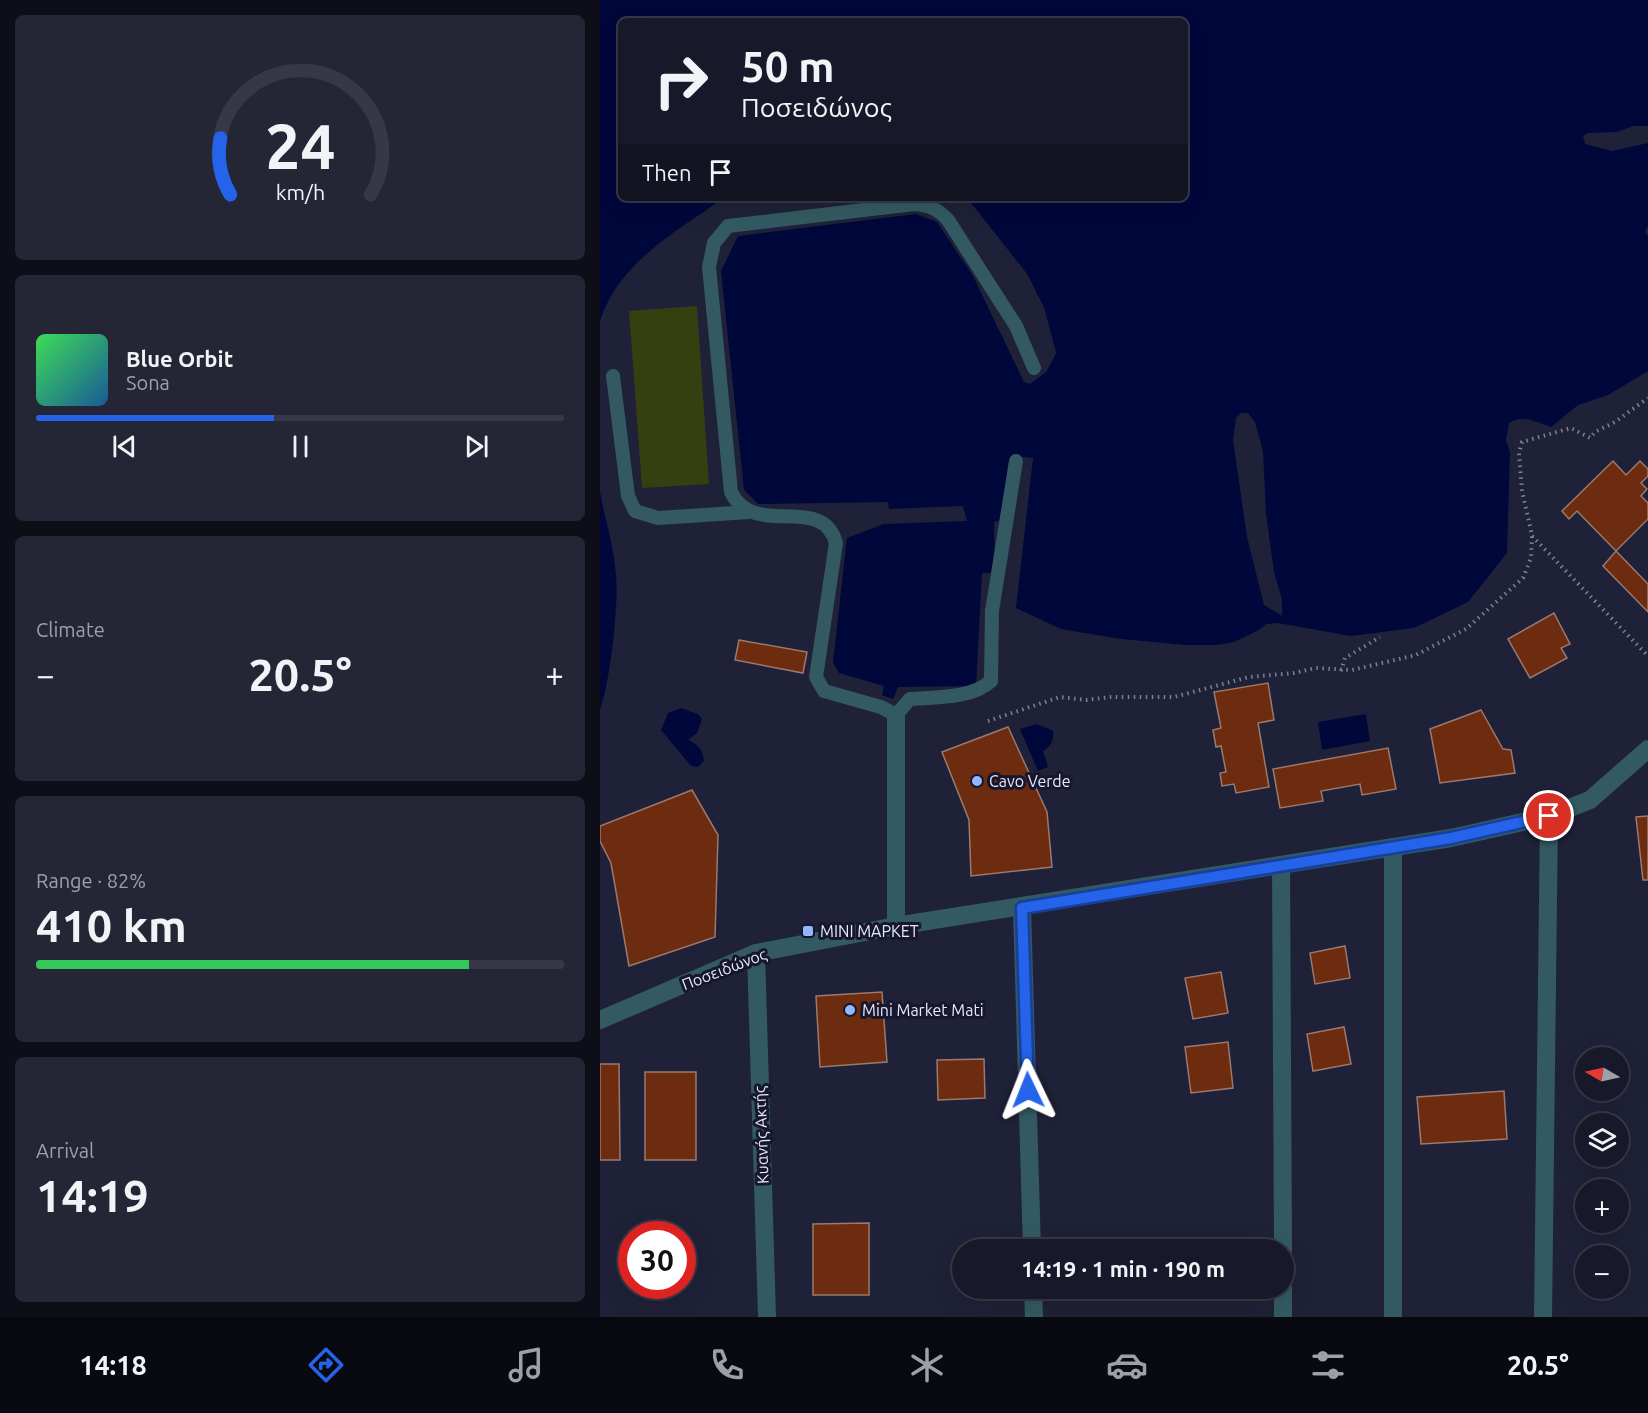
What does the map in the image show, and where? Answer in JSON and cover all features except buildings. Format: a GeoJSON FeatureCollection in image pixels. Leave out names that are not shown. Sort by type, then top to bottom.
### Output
{"type":"FeatureCollection","features":[{"type":"Feature","properties":{"kind":"street"},"geometry":{"type":"LineString","coordinates":[[896,715],[896,926]]}},
{"type":"Feature","properties":{"kind":"street","name":"Ποσειδώνος"},"geometry":{"type":"LineString","coordinates":[[600,1020],[756,954],[896,926],[1022,908],[1451,838],[1549,816],[1590,800],[1648,749]]}},
{"type":"Feature","properties":{"kind":"street"},"geometry":{"type":"LineString","coordinates":[[1544,1317],[1549,816]]}},
{"type":"Feature","properties":{"kind":"street"},"geometry":{"type":"LineString","coordinates":[[1393,847],[1393,1317]]}},
{"type":"Feature","properties":{"kind":"street"},"geometry":{"type":"LineString","coordinates":[[1281,865],[1283,1239]]}},
{"type":"Feature","properties":{"kind":"street"},"geometry":{"type":"LineString","coordinates":[[1022,908],[1032,1239]]}},
{"type":"Feature","properties":{"kind":"street","name":"Κυανής Ακτής"},"geometry":{"type":"LineString","coordinates":[[756,954],[767,1317]]}},
{"type":"Feature","properties":{"kind":"street"},"geometry":{"type":"LineString","coordinates":[[1034,1299],[1034,1317]]}},
{"type":"Feature","properties":{"kind":"street"},"geometry":{"type":"LineString","coordinates":[[1283,1299],[1283,1317]]}},
{"type":"Feature","properties":{"kind":"lane"},"geometry":{"type":"LineString","coordinates":[[749,512],[737,504],[731,492],[709,267],[714,243],[728,226],[914,204],[928,205],[940,211],[948,220],[1016,326],[1034,368]]}},
{"type":"Feature","properties":{"kind":"lane"},"geometry":{"type":"LineString","coordinates":[[613,376],[628,496],[635,510],[658,518],[749,512],[821,521],[832,530],[836,543],[816,677],[824,690],[881,707],[896,715],[910,699],[960,695],[984,687],[991,681],[992,611],[1016,461]]}},
{"type":"Feature","properties":{"kind":"path"},"geometry":{"type":"LineString","coordinates":[[988,721],[1060,697],[1086,700],[1111,697],[1174,697],[1249,677],[1294,673],[1316,668],[1341,671],[1416,655],[1466,629],[1523,578],[1531,558],[1532,535],[1522,491],[1519,453],[1522,442],[1571,428],[1590,438],[1595,432],[1615,422],[1648,398]]}},
{"type":"Feature","properties":{"kind":"path"},"geometry":{"type":"LineString","coordinates":[[1532,535],[1648,656]]}},
{"type":"Feature","properties":{"kind":"path"},"geometry":{"type":"LineString","coordinates":[[1341,671],[1345,658],[1380,637]]}},
{"type":"Feature","properties":{"kind":"green space"},"geometry":{"type":"Polygon","coordinates":[[[697,306],[709,484],[642,488],[629,311],[697,306]]]}},
{"type":"Feature","properties":{"kind":"shaded area"},"geometry":{"type":"Polygon","coordinates":[[[600,0],[1648,0],[1648,226],[1645,232],[1648,236],[1648,371],[1608,395],[1578,405],[1551,427],[1524,419],[1509,423],[1506,440],[1510,452],[1507,553],[1468,602],[1414,628],[1351,636],[1278,623],[1266,624],[1234,642],[1217,645],[1185,645],[1121,639],[1061,629],[1016,608],[1033,458],[1014,456],[1004,519],[994,522],[995,573],[982,573],[976,686],[898,687],[893,699],[882,695],[884,686],[839,673],[833,662],[847,538],[884,524],[967,521],[963,506],[889,509],[888,502],[758,504],[744,490],[721,271],[738,236],[916,214],[937,222],[973,276],[1024,382],[1030,384],[1046,372],[1056,353],[1044,308],[1027,274],[969,201],[1188,201],[1188,18],[618,18],[618,201],[720,201],[669,236],[635,265],[609,300],[600,321],[600,0]]]}},
{"type":"Feature","properties":{"kind":"shaded area"},"geometry":{"type":"Polygon","coordinates":[[[600,492],[613,554],[617,588],[610,663],[600,709],[600,492]]]}},
{"type":"Feature","properties":{"kind":"shaded area"},"geometry":{"type":"Polygon","coordinates":[[[681,708],[698,714],[702,719],[697,733],[688,740],[701,751],[704,761],[698,767],[691,766],[661,730],[668,713],[681,708]]]}},
{"type":"Feature","properties":{"kind":"shaded area"},"geometry":{"type":"Polygon","coordinates":[[[1366,714],[1370,741],[1322,750],[1318,722],[1366,714]]]}},
{"type":"Feature","properties":{"kind":"shaded area"},"geometry":{"type":"Polygon","coordinates":[[[1037,724],[1053,731],[1051,743],[1043,751],[1048,767],[1038,771],[1020,729],[1037,724]]]}},
{"type":"Feature","properties":{"kind":"pier"},"geometry":{"type":"Polygon","coordinates":[[[1633,126],[1648,126],[1648,143],[1612,151],[1585,144],[1583,136],[1588,133],[1617,132],[1633,126]]]}},
{"type":"Feature","properties":{"kind":"pier"},"geometry":{"type":"Polygon","coordinates":[[[720,201],[723,201],[682,232],[667,242],[662,242],[720,201]]]}},
{"type":"Feature","properties":{"kind":"pier"},"geometry":{"type":"Polygon","coordinates":[[[966,201],[969,201],[1027,274],[1044,308],[1056,353],[1046,372],[1045,367],[1053,352],[1041,309],[1024,275],[966,201]]]}},
{"type":"Feature","properties":{"kind":"pier"},"geometry":{"type":"Polygon","coordinates":[[[1241,413],[1248,413],[1255,422],[1263,451],[1266,514],[1274,572],[1282,600],[1282,616],[1264,605],[1247,537],[1233,440],[1236,418],[1241,413]]]}},
{"type":"Feature","properties":{"kind":"place","name":"Cavo Verde"},"geometry":{"type":"Point","coordinates":[977,781]}},
{"type":"Feature","properties":{"kind":"place","name":"ΜΙΝΙ ΜΑΡΚΕΤ"},"geometry":{"type":"Point","coordinates":[808,931]}},
{"type":"Feature","properties":{"kind":"place","name":"Mini Market Mati"},"geometry":{"type":"Point","coordinates":[850,1010]}},
{"type":"Feature","properties":{"kind":"route"},"geometry":{"type":"LineString","coordinates":[[1028,1090],[1022,908],[1451,838],[1549,816]]}}]}
